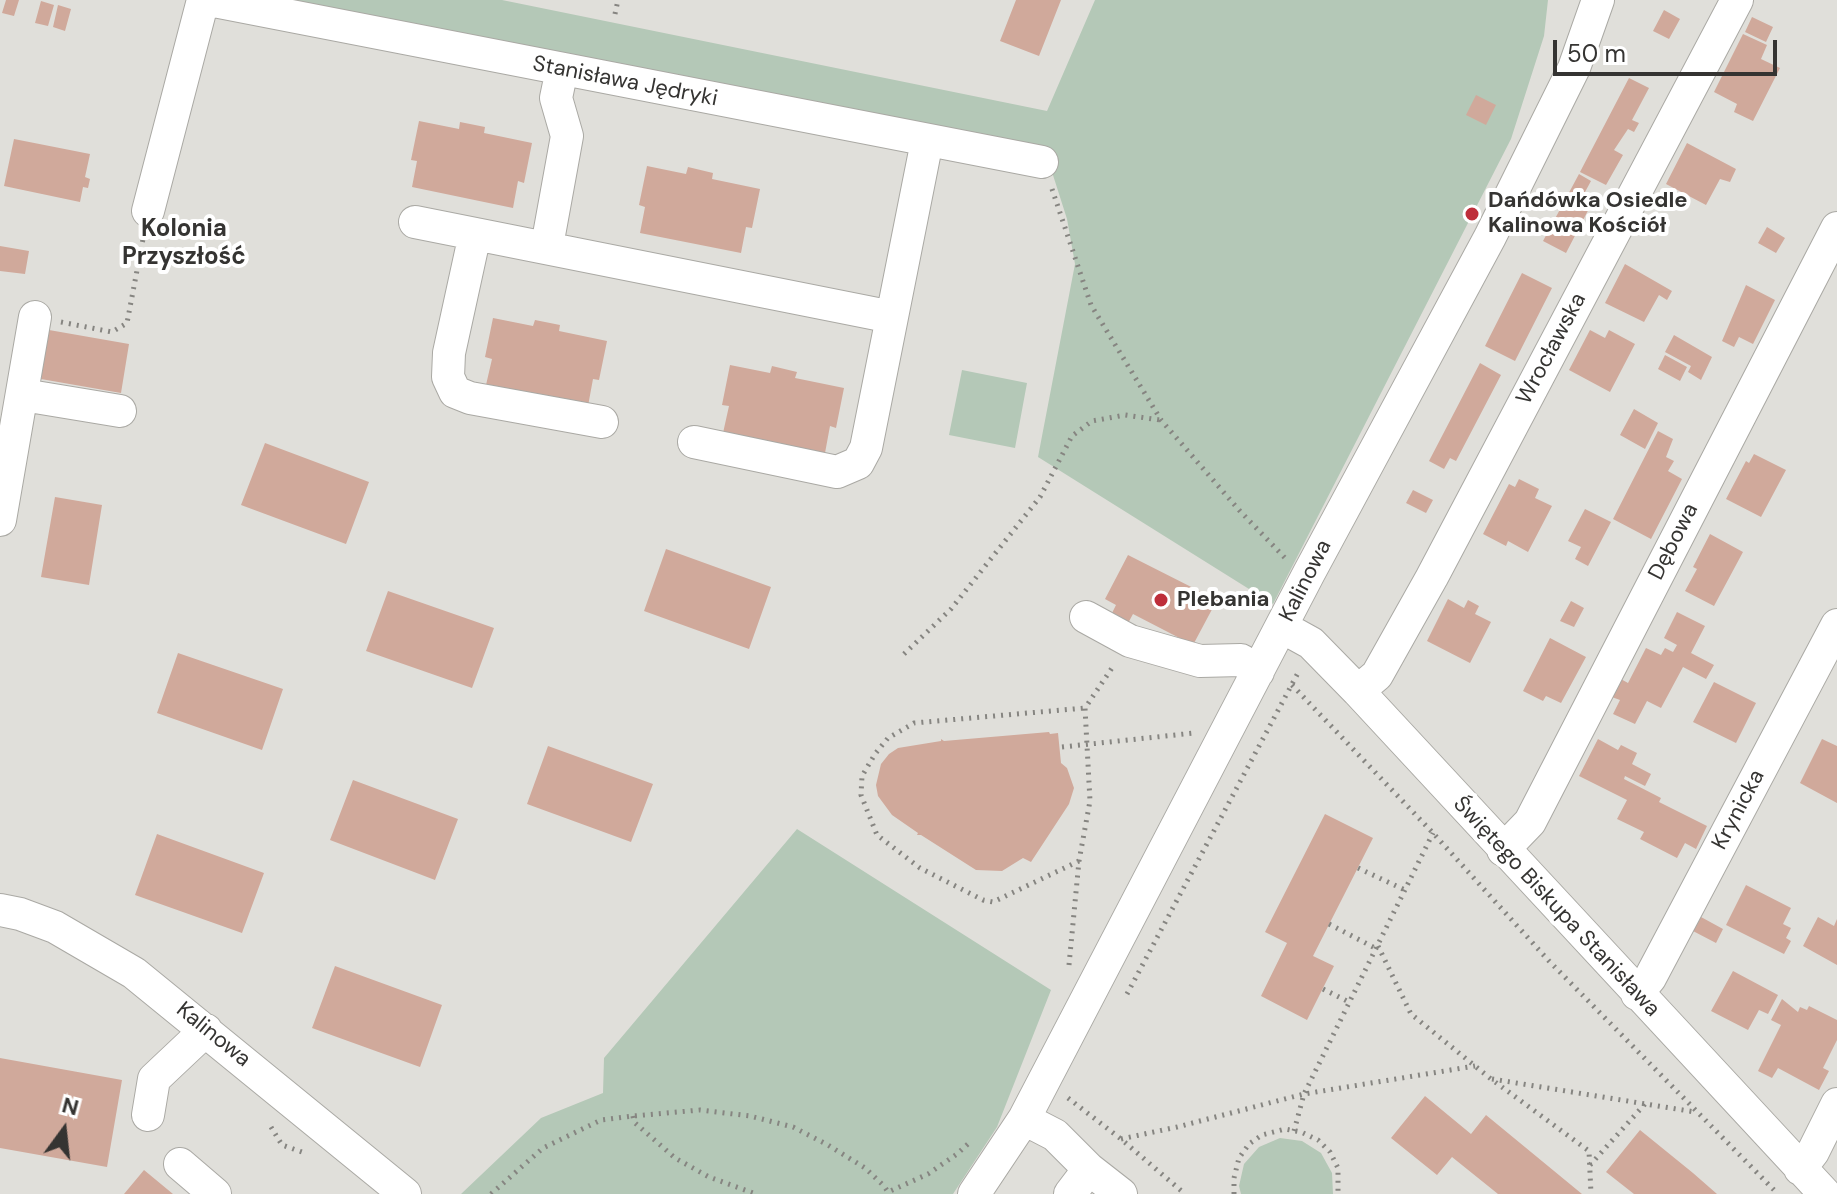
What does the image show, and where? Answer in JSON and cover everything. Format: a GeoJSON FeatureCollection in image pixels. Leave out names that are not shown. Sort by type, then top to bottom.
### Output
{"type":"FeatureCollection","features":[{"type":"Feature","properties":{"kind":"street","name":"Stanisława Jędryki"},"geometry":{"type":"LineString","coordinates":[[206,0],[1042,162]]}},
{"type":"Feature","properties":{"kind":"street"},"geometry":{"type":"LineString","coordinates":[[148,211],[206,0]]}},
{"type":"Feature","properties":{"kind":"street","name":"Kalinowa"},"geometry":{"type":"LineString","coordinates":[[974,1194],[1024,1119],[1516,186],[1574,68],[1598,0]]}},
{"type":"Feature","properties":{"kind":"street","name":"Wrocławska"},"geometry":{"type":"LineString","coordinates":[[1358,691],[1377,675],[1432,577],[1737,0]]}},
{"type":"Feature","properties":{"kind":"street"},"geometry":{"type":"LineString","coordinates":[[547,246],[567,136],[556,98],[562,69]]}},
{"type":"Feature","properties":{"kind":"street"},"geometry":{"type":"LineString","coordinates":[[694,442],[837,472],[858,463],[866,448],[927,141]]}},
{"type":"Feature","properties":{"kind":"street"},"geometry":{"type":"LineString","coordinates":[[415,222],[892,317]]}},
{"type":"Feature","properties":{"kind":"street","name":"Dębowa"},"geometry":{"type":"LineString","coordinates":[[1503,850],[1530,822],[1837,228]]}},
{"type":"Feature","properties":{"kind":"street"},"geometry":{"type":"LineString","coordinates":[[475,234],[449,353],[448,377],[455,392],[470,398],[602,422]]}},
{"type":"Feature","properties":{"kind":"street"},"geometry":{"type":"LineString","coordinates":[[0,520],[23,395],[22,335]]}},
{"type":"Feature","properties":{"kind":"street"},"geometry":{"type":"LineString","coordinates":[[23,395],[120,411]]}},
{"type":"Feature","properties":{"kind":"street"},"geometry":{"type":"LineString","coordinates":[[1086,617],[1130,641],[1200,661],[1241,660],[1258,672]]}},
{"type":"Feature","properties":{"kind":"street","name":"Krynicka"},"geometry":{"type":"LineString","coordinates":[[1637,994],[1650,978],[1837,625]]}},
{"type":"Feature","properties":{"kind":"street","name":"Świętego Biskupa Stanisława"},"geometry":{"type":"LineString","coordinates":[[1282,627],[1311,643],[1358,691],[1825,1194]]}},
{"type":"Feature","properties":{"kind":"street","name":"Kalinowa"},"geometry":{"type":"LineString","coordinates":[[0,910],[55,927],[134,973],[405,1194]]}},
{"type":"Feature","properties":{"kind":"street"},"geometry":{"type":"LineString","coordinates":[[148,1115],[154,1079],[206,1030]]}},
{"type":"Feature","properties":{"kind":"street"},"geometry":{"type":"LineString","coordinates":[[1800,1169],[1813,1152],[1837,1104]]}},
{"type":"Feature","properties":{"kind":"street"},"geometry":{"type":"LineString","coordinates":[[1024,1119],[1055,1135],[1080,1182],[1121,1194]]}},
{"type":"Feature","properties":{"kind":"street"},"geometry":{"type":"LineString","coordinates":[[180,1164],[215,1194]]}},
{"type":"Feature","properties":{"kind":"path"},"geometry":{"type":"LineString","coordinates":[[615,14],[618,0]]}},
{"type":"Feature","properties":{"kind":"path"},"geometry":{"type":"LineString","coordinates":[[1042,162],[1091,305],[1161,420],[1288,561]]}},
{"type":"Feature","properties":{"kind":"path"},"geometry":{"type":"LineString","coordinates":[[22,335],[112,332],[127,323],[148,211]]}},
{"type":"Feature","properties":{"kind":"path"},"geometry":{"type":"LineString","coordinates":[[904,654],[951,609],[1040,497],[1072,436],[1092,421],[1125,415],[1161,420]]}},
{"type":"Feature","properties":{"kind":"path"},"geometry":{"type":"LineString","coordinates":[[1069,959],[1079,861],[1090,801],[1085,708],[1130,641]]}},
{"type":"Feature","properties":{"kind":"path"},"geometry":{"type":"LineString","coordinates":[[1292,685],[1549,961],[1778,1194]]}},
{"type":"Feature","properties":{"kind":"path"},"geometry":{"type":"LineString","coordinates":[[1079,861],[993,902],[983,900],[920,868],[877,835],[861,795],[862,776],[888,738],[914,723],[1085,708]]}},
{"type":"Feature","properties":{"kind":"path"},"geometry":{"type":"LineString","coordinates":[[1062,747],[1182,734]]}},
{"type":"Feature","properties":{"kind":"path"},"geometry":{"type":"LineString","coordinates":[[1294,1131],[1304,1094],[1433,833]]}},
{"type":"Feature","properties":{"kind":"path"},"geometry":{"type":"LineString","coordinates":[[1358,868],[1405,890]]}},
{"type":"Feature","properties":{"kind":"path"},"geometry":{"type":"LineString","coordinates":[[1329,924],[1378,947],[1411,1014],[1491,1079],[1589,1151],[1591,1194]]}},
{"type":"Feature","properties":{"kind":"path"},"geometry":{"type":"LineString","coordinates":[[1323,989],[1351,1003]]}},
{"type":"Feature","properties":{"kind":"path"},"geometry":{"type":"LineString","coordinates":[[1121,1139],[1304,1094],[1475,1066]]}},
{"type":"Feature","properties":{"kind":"path"},"geometry":{"type":"LineString","coordinates":[[1046,1075],[1072,1102],[1185,1194]]}},
{"type":"Feature","properties":{"kind":"path"},"geometry":{"type":"LineString","coordinates":[[1491,1079],[1697,1112]]}},
{"type":"Feature","properties":{"kind":"path"},"geometry":{"type":"LineString","coordinates":[[1589,1166],[1646,1104]]}},
{"type":"Feature","properties":{"kind":"path"},"geometry":{"type":"LineString","coordinates":[[491,1194],[543,1148],[601,1120],[700,1110],[750,1116],[793,1127],[865,1168],[884,1186],[884,1193],[928,1174],[957,1154],[979,1133]]}},
{"type":"Feature","properties":{"kind":"path"},"geometry":{"type":"LineString","coordinates":[[633,1116],[634,1122],[675,1158],[709,1177],[756,1194]]}},
{"type":"Feature","properties":{"kind":"path"},"geometry":{"type":"LineString","coordinates":[[1234,1194],[1239,1158],[1249,1144],[1262,1135],[1278,1130],[1294,1131],[1318,1140],[1330,1152],[1338,1168],[1338,1194]]}},
{"type":"Feature","properties":{"kind":"green space"},"geometry":{"type":"Polygon","coordinates":[[[282,0],[502,0],[1047,111],[1095,0],[1548,0],[1544,36],[1511,139],[1273,604],[1038,457],[1075,264],[1067,219],[1045,150],[282,0]]]}},
{"type":"Feature","properties":{"kind":"green space"},"geometry":{"type":"Polygon","coordinates":[[[962,370],[1027,383],[1015,448],[949,435],[962,370]]]}},
{"type":"Feature","properties":{"kind":"green space"},"geometry":{"type":"Polygon","coordinates":[[[797,829],[1051,990],[997,1127],[953,1194],[461,1194],[541,1118],[603,1093],[604,1058],[797,829]]]}},
{"type":"Feature","properties":{"kind":"green space"},"geometry":{"type":"Polygon","coordinates":[[[1280,1138],[1302,1141],[1321,1153],[1332,1173],[1333,1194],[1241,1194],[1239,1186],[1244,1164],[1259,1147],[1280,1138]]]}},
{"type":"Feature","properties":{"kind":"building"},"geometry":{"type":"Polygon","coordinates":[[[6,0],[19,0],[14,16],[2,13],[6,0]]]}},
{"type":"Feature","properties":{"kind":"building"},"geometry":{"type":"Polygon","coordinates":[[[1016,0],[1061,0],[1039,56],[1000,41],[1016,0]]]}},
{"type":"Feature","properties":{"kind":"building"},"geometry":{"type":"Polygon","coordinates":[[[41,1],[54,5],[48,26],[35,23],[41,1]]]}},
{"type":"Feature","properties":{"kind":"building"},"geometry":{"type":"Polygon","coordinates":[[[58,5],[71,9],[65,31],[53,27],[58,5]]]}},
{"type":"Feature","properties":{"kind":"building"},"geometry":{"type":"Polygon","coordinates":[[[1664,10],[1680,19],[1669,39],[1653,31],[1664,10]]]}},
{"type":"Feature","properties":{"kind":"building"},"geometry":{"type":"Polygon","coordinates":[[[1752,17],[1773,27],[1766,42],[1745,32],[1752,17]]]}},
{"type":"Feature","properties":{"kind":"building"},"geometry":{"type":"Polygon","coordinates":[[[1743,34],[1767,45],[1761,59],[1780,68],[1753,121],[1734,112],[1737,104],[1714,92],[1743,34]]]}},
{"type":"Feature","properties":{"kind":"building"},"geometry":{"type":"Polygon","coordinates":[[[1629,78],[1649,88],[1632,120],[1639,123],[1634,132],[1628,129],[1614,150],[1623,155],[1606,185],[1580,172],[1629,78]]]}},
{"type":"Feature","properties":{"kind":"building"},"geometry":{"type":"Polygon","coordinates":[[[1476,95],[1496,105],[1486,125],[1466,115],[1476,95]]]}},
{"type":"Feature","properties":{"kind":"building"},"geometry":{"type":"Polygon","coordinates":[[[419,121],[459,129],[460,122],[485,127],[484,133],[532,143],[524,183],[518,181],[513,208],[412,187],[417,161],[411,160],[419,121]]]}},
{"type":"Feature","properties":{"kind":"building"},"geometry":{"type":"Polygon","coordinates":[[[14,139],[90,154],[85,177],[90,179],[88,188],[83,187],[80,202],[4,186],[14,139]]]}},
{"type":"Feature","properties":{"kind":"building"},"geometry":{"type":"Polygon","coordinates":[[[1687,143],[1736,169],[1730,182],[1720,179],[1706,205],[1666,184],[1687,143]]]}},
{"type":"Feature","properties":{"kind":"building"},"geometry":{"type":"Polygon","coordinates":[[[647,166],[686,174],[688,167],[713,173],[712,179],[760,189],[752,228],[746,227],[741,253],[640,233],[645,207],[639,205],[647,166]]]}},
{"type":"Feature","properties":{"kind":"building"},"geometry":{"type":"Polygon","coordinates":[[[1579,174],[1591,181],[1585,192],[1595,197],[1566,253],[1543,241],[1579,174]]]}},
{"type":"Feature","properties":{"kind":"building"},"geometry":{"type":"Polygon","coordinates":[[[1767,227],[1785,238],[1776,253],[1758,243],[1767,227]]]}},
{"type":"Feature","properties":{"kind":"building"},"geometry":{"type":"Polygon","coordinates":[[[0,246],[29,251],[25,274],[0,271],[0,246]]]}},
{"type":"Feature","properties":{"kind":"building"},"geometry":{"type":"Polygon","coordinates":[[[1625,264],[1672,291],[1667,300],[1659,295],[1644,322],[1605,303],[1625,264]]]}},
{"type":"Feature","properties":{"kind":"building"},"geometry":{"type":"Polygon","coordinates":[[[1522,273],[1552,288],[1515,361],[1485,346],[1522,273]]]}},
{"type":"Feature","properties":{"kind":"building"},"geometry":{"type":"Polygon","coordinates":[[[1746,285],[1775,300],[1753,344],[1739,337],[1734,347],[1722,341],[1746,285]]]}},
{"type":"Feature","properties":{"kind":"building"},"geometry":{"type":"Polygon","coordinates":[[[493,318],[533,326],[535,320],[560,325],[559,331],[607,341],[599,380],[593,379],[588,406],[486,385],[492,359],[485,357],[493,318]]]}},
{"type":"Feature","properties":{"kind":"building"},"geometry":{"type":"Polygon","coordinates":[[[49,330],[129,344],[121,393],[41,379],[49,330]]]}},
{"type":"Feature","properties":{"kind":"building"},"geometry":{"type":"Polygon","coordinates":[[[1590,330],[1605,338],[1609,330],[1635,344],[1610,392],[1569,370],[1590,330]]]}},
{"type":"Feature","properties":{"kind":"building"},"geometry":{"type":"Polygon","coordinates":[[[1674,335],[1712,357],[1701,380],[1688,372],[1691,366],[1665,352],[1674,335]]]}},
{"type":"Feature","properties":{"kind":"building"},"geometry":{"type":"Polygon","coordinates":[[[1665,355],[1687,367],[1680,381],[1658,369],[1665,355]]]}},
{"type":"Feature","properties":{"kind":"building"},"geometry":{"type":"Polygon","coordinates":[[[1480,363],[1501,375],[1456,461],[1450,458],[1444,469],[1429,461],[1480,363]]]}},
{"type":"Feature","properties":{"kind":"building"},"geometry":{"type":"Polygon","coordinates":[[[730,365],[770,373],[772,366],[797,372],[795,378],[844,388],[836,428],[830,426],[825,453],[723,433],[729,406],[722,405],[730,365]]]}},
{"type":"Feature","properties":{"kind":"building"},"geometry":{"type":"Polygon","coordinates":[[[1634,409],[1658,423],[1645,449],[1620,435],[1634,409]]]}},
{"type":"Feature","properties":{"kind":"building"},"geometry":{"type":"Polygon","coordinates":[[[1658,431],[1673,439],[1666,457],[1674,461],[1668,471],[1682,479],[1651,539],[1613,519],[1658,431]]]}},
{"type":"Feature","properties":{"kind":"building"},"geometry":{"type":"Polygon","coordinates":[[[265,443],[369,482],[346,544],[241,505],[265,443]]]}},
{"type":"Feature","properties":{"kind":"building"},"geometry":{"type":"Polygon","coordinates":[[[1754,454],[1786,470],[1761,517],[1726,499],[1746,461],[1749,463],[1754,454]]]}},
{"type":"Feature","properties":{"kind":"building"},"geometry":{"type":"Polygon","coordinates":[[[1519,479],[1539,489],[1535,498],[1552,506],[1528,552],[1508,541],[1506,546],[1483,534],[1509,484],[1515,487],[1519,479]]]}},
{"type":"Feature","properties":{"kind":"building"},"geometry":{"type":"Polygon","coordinates":[[[1413,490],[1433,500],[1426,513],[1406,503],[1413,490]]]}},
{"type":"Feature","properties":{"kind":"building"},"geometry":{"type":"Polygon","coordinates":[[[55,497],[102,505],[89,585],[41,577],[55,497]]]}},
{"type":"Feature","properties":{"kind":"building"},"geometry":{"type":"Polygon","coordinates":[[[1585,509],[1611,522],[1588,566],[1575,559],[1581,547],[1568,541],[1585,509]]]}},
{"type":"Feature","properties":{"kind":"building"},"geometry":{"type":"Polygon","coordinates":[[[1710,534],[1743,552],[1714,606],[1685,591],[1710,534]]]}},
{"type":"Feature","properties":{"kind":"building"},"geometry":{"type":"Polygon","coordinates":[[[666,549],[771,587],[749,649],[644,611],[666,549]]]}},
{"type":"Feature","properties":{"kind":"building","name":"Plebania"},"geometry":{"type":"Polygon","coordinates":[[[1128,555],[1217,600],[1193,645],[1133,614],[1127,625],[1110,617],[1116,605],[1105,599],[1128,555]]]}},
{"type":"Feature","properties":{"kind":"building"},"geometry":{"type":"Polygon","coordinates":[[[388,591],[494,628],[472,688],[366,651],[388,591]]]}},
{"type":"Feature","properties":{"kind":"building"},"geometry":{"type":"Polygon","coordinates":[[[1448,599],[1464,608],[1468,600],[1479,606],[1475,614],[1491,622],[1470,663],[1427,641],[1448,599]]]}},
{"type":"Feature","properties":{"kind":"building"},"geometry":{"type":"Polygon","coordinates":[[[1571,601],[1584,608],[1574,627],[1560,621],[1571,601]]]}},
{"type":"Feature","properties":{"kind":"building"},"geometry":{"type":"Polygon","coordinates":[[[1677,612],[1705,626],[1691,653],[1714,665],[1706,679],[1683,667],[1661,708],[1647,701],[1635,724],[1613,714],[1620,700],[1609,696],[1619,678],[1628,683],[1646,648],[1661,655],[1665,648],[1673,652],[1677,645],[1664,638],[1677,612]]]}},
{"type":"Feature","properties":{"kind":"building"},"geometry":{"type":"Polygon","coordinates":[[[1550,638],[1586,657],[1561,703],[1546,696],[1543,701],[1523,691],[1550,638]]]}},
{"type":"Feature","properties":{"kind":"building"},"geometry":{"type":"Polygon","coordinates":[[[178,653],[283,689],[262,750],[157,713],[178,653]]]}},
{"type":"Feature","properties":{"kind":"building"},"geometry":{"type":"Polygon","coordinates":[[[1714,682],[1756,703],[1736,743],[1693,722],[1714,682]]]}},
{"type":"Feature","properties":{"kind":"building"},"geometry":{"type":"Polygon","coordinates":[[[1058,733],[1061,763],[1067,768],[1074,788],[1069,804],[1031,862],[1023,858],[1002,871],[976,870],[917,835],[892,815],[878,796],[876,785],[881,764],[898,748],[941,739],[1058,733]]]}},
{"type":"Feature","properties":{"kind":"building"},"geometry":{"type":"Polygon","coordinates":[[[1598,739],[1618,750],[1621,745],[1637,753],[1632,764],[1651,774],[1645,786],[1625,776],[1624,779],[1661,798],[1659,802],[1707,826],[1696,849],[1685,843],[1677,858],[1640,839],[1644,832],[1617,819],[1627,800],[1579,776],[1598,739]]]}},
{"type":"Feature","properties":{"kind":"building"},"geometry":{"type":"Polygon","coordinates":[[[1822,739],[1837,746],[1837,803],[1800,783],[1822,739]]]}},
{"type":"Feature","properties":{"kind":"building"},"geometry":{"type":"Polygon","coordinates":[[[548,746],[653,784],[631,842],[527,804],[548,746]]]}},
{"type":"Feature","properties":{"kind":"building"},"geometry":{"type":"Polygon","coordinates":[[[353,780],[458,819],[435,880],[330,840],[353,780]]]}},
{"type":"Feature","properties":{"kind":"building"},"geometry":{"type":"Polygon","coordinates":[[[1325,814],[1373,838],[1313,956],[1334,966],[1307,1020],[1261,996],[1287,943],[1265,932],[1325,814]]]}},
{"type":"Feature","properties":{"kind":"building"},"geometry":{"type":"Polygon","coordinates":[[[157,834],[264,873],[242,933],[135,895],[157,834]]]}},
{"type":"Feature","properties":{"kind":"building"},"geometry":{"type":"Polygon","coordinates":[[[1746,885],[1791,908],[1783,924],[1791,928],[1786,938],[1791,941],[1784,954],[1726,925],[1746,885]]]}},
{"type":"Feature","properties":{"kind":"building"},"geometry":{"type":"Polygon","coordinates":[[[1701,917],[1723,929],[1716,943],[1693,931],[1701,917]]]}},
{"type":"Feature","properties":{"kind":"building"},"geometry":{"type":"Polygon","coordinates":[[[1818,917],[1834,926],[1837,919],[1837,965],[1803,946],[1818,917]]]}},
{"type":"Feature","properties":{"kind":"building"},"geometry":{"type":"Polygon","coordinates":[[[335,966],[442,1005],[420,1067],[312,1028],[335,966]]]}},
{"type":"Feature","properties":{"kind":"building"},"geometry":{"type":"Polygon","coordinates":[[[1733,971],[1778,995],[1768,1014],[1759,1010],[1748,1030],[1711,1011],[1733,971]]]}},
{"type":"Feature","properties":{"kind":"building"},"geometry":{"type":"Polygon","coordinates":[[[1782,999],[1798,1012],[1800,1007],[1807,1010],[1809,1006],[1837,1020],[1837,1040],[1823,1068],[1829,1071],[1819,1090],[1778,1068],[1772,1078],[1758,1071],[1781,1025],[1771,1020],[1782,999]]]}},
{"type":"Feature","properties":{"kind":"building"},"geometry":{"type":"Polygon","coordinates":[[[0,1058],[122,1080],[107,1167],[0,1148],[0,1058]]]}},
{"type":"Feature","properties":{"kind":"building"},"geometry":{"type":"Polygon","coordinates":[[[1425,1096],[1471,1134],[1486,1115],[1582,1194],[1498,1194],[1452,1157],[1437,1175],[1391,1138],[1425,1096]]]}},
{"type":"Feature","properties":{"kind":"building"},"geometry":{"type":"Polygon","coordinates":[[[1640,1130],[1717,1194],[1634,1194],[1606,1172],[1640,1130]]]}},
{"type":"Feature","properties":{"kind":"building"},"geometry":{"type":"Polygon","coordinates":[[[144,1170],[173,1194],[124,1194],[144,1170]]]}},
{"type":"Feature","properties":{"kind":"place","name":"Dańdówka Osiedle Kalinowa Kościół"},"geometry":{"type":"Point","coordinates":[1472,214]}},
{"type":"Feature","properties":{"kind":"place","name":"Plebania"},"geometry":{"type":"Point","coordinates":[1161,600]}},
{"type":"Feature","properties":{"kind":"district","name":"Kolonia Przyszłość"},"geometry":{"type":"Point","coordinates":[184,244]}}]}
